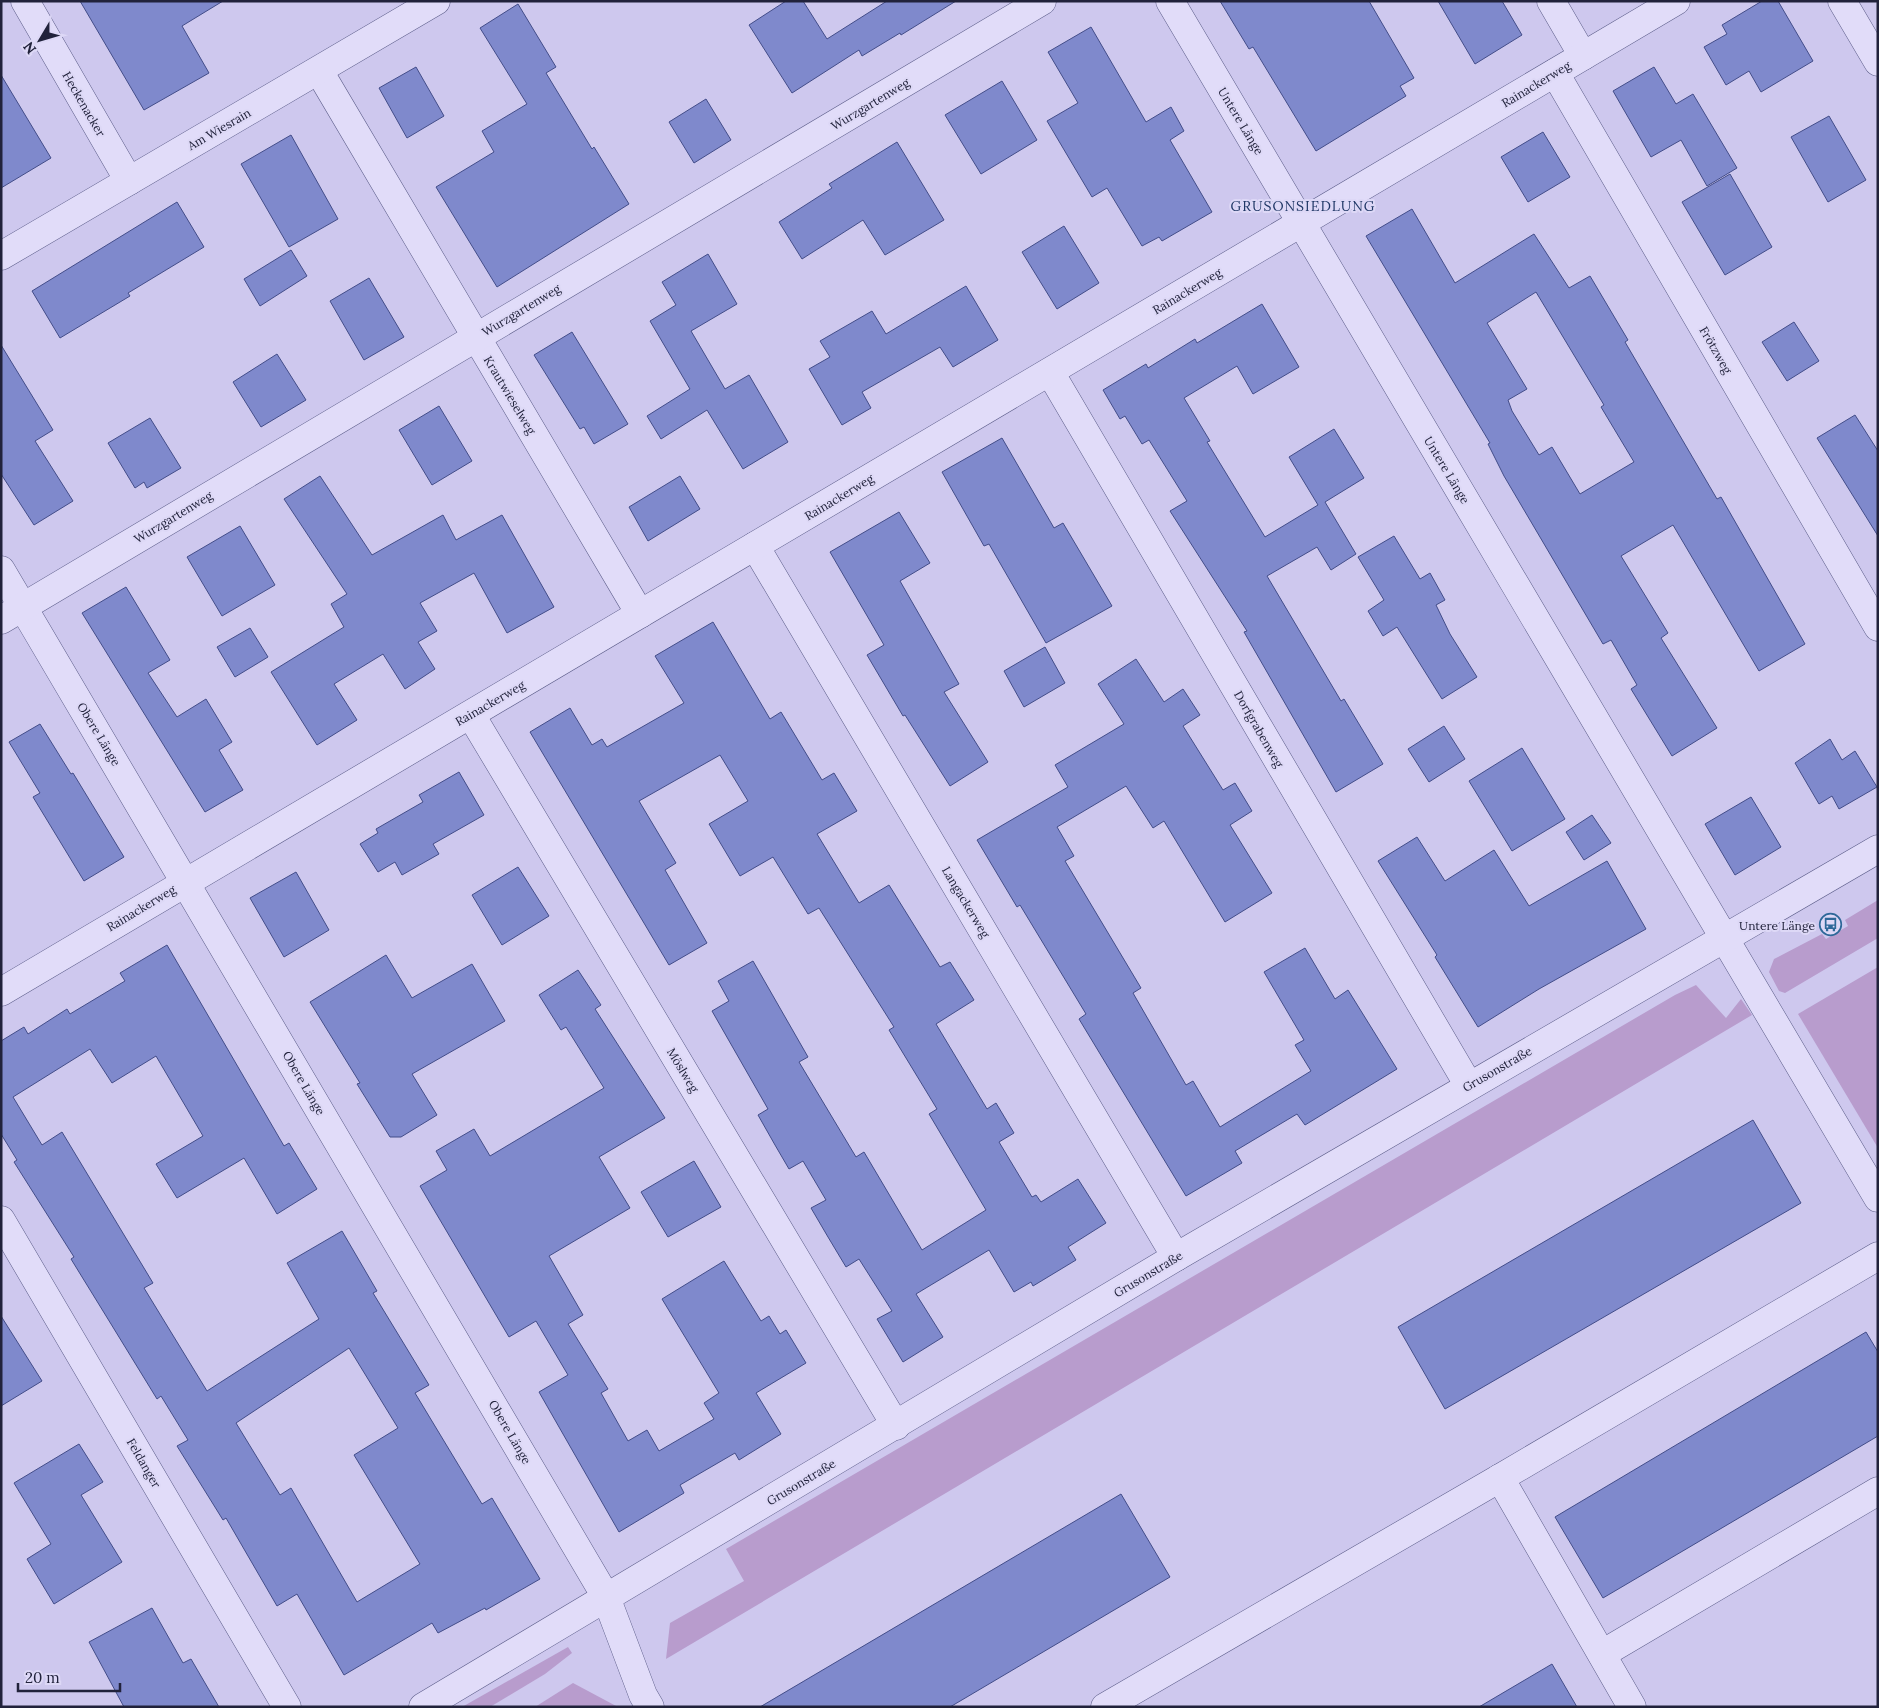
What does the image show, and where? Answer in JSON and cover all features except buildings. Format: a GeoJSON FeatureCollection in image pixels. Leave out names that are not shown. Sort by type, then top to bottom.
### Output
{"type":"FeatureCollection","features":[{"type":"Feature","properties":{"kind":"street","name":"Heckenacker"},"geometry":{"type":"LineString","coordinates":[[25,1],[128,181]]}},
{"type":"Feature","properties":{"kind":"street","name":"Wurzgartenweg"},"geometry":{"type":"LineString","coordinates":[[12,613],[1042,1]]}},
{"type":"Feature","properties":{"kind":"street","name":"Untere Länge"},"geometry":{"type":"LineString","coordinates":[[1170,1],[1878,1198]]}},
{"type":"Feature","properties":{"kind":"street"},"geometry":{"type":"LineString","coordinates":[[1551,1],[1583,56]]}},
{"type":"Feature","properties":{"kind":"street","name":"Rainackerweg"},"geometry":{"type":"LineString","coordinates":[[1,992],[1676,1]]}},
{"type":"Feature","properties":{"kind":"street"},"geometry":{"type":"LineString","coordinates":[[1842,1],[1878,62]]}},
{"type":"Feature","properties":{"kind":"street","name":"Am Wiesrain"},"geometry":{"type":"LineString","coordinates":[[1,256],[434,2]]}},
{"type":"Feature","properties":{"kind":"street","name":"Krautwieselweg"},"geometry":{"type":"LineString","coordinates":[[319,71],[640,614]]}},
{"type":"Feature","properties":{"kind":"street","name":"Frötzweg"},"geometry":{"type":"LineString","coordinates":[[1555,73],[1878,627]]}},
{"type":"Feature","properties":{"kind":"street","name":"Dorfgrabenweg"},"geometry":{"type":"LineString","coordinates":[[1050,372],[1469,1086]]}},
{"type":"Feature","properties":{"kind":"street","name":"Langackerweg"},"geometry":{"type":"LineString","coordinates":[[755,546],[1176,1257]]}},
{"type":"Feature","properties":{"kind":"street","name":"Obere Länge"},"geometry":{"type":"LineString","coordinates":[[1,570],[12,613],[186,881],[606,1597],[643,1695],[650,1707]]}},
{"type":"Feature","properties":{"kind":"street","name":"Möslweg"},"geometry":{"type":"LineString","coordinates":[[471,715],[896,1426]]}},
{"type":"Feature","properties":{"kind":"street","name":"Grusonstraße"},"geometry":{"type":"LineString","coordinates":[[423,1707],[1176,1257],[1878,849]]}},
{"type":"Feature","properties":{"kind":"street","name":"Feldanger"},"geometry":{"type":"LineString","coordinates":[[1,1220],[287,1707]]}},
{"type":"Feature","properties":{"kind":"street"},"geometry":{"type":"LineString","coordinates":[[1105,1707],[1878,1256]]}},
{"type":"Feature","properties":{"kind":"street"},"geometry":{"type":"LineString","coordinates":[[1500,1478],[1632,1707]]}},
{"type":"Feature","properties":{"kind":"street"},"geometry":{"type":"LineString","coordinates":[[1602,1654],[1878,1491]]}},
{"type":"Feature","properties":{"kind":"shaded area"},"geometry":{"type":"Polygon","coordinates":[[[1878,900],[1878,938],[1785,993],[1779,991],[1769,972],[1774,959],[1822,934],[1826,939],[1848,926],[1845,920],[1878,900]]]}},
{"type":"Feature","properties":{"kind":"shaded area"},"geometry":{"type":"Polygon","coordinates":[[[1878,967],[1878,1148],[1798,1014],[1878,967]]]}},
{"type":"Feature","properties":{"kind":"shaded area"},"geometry":{"type":"Polygon","coordinates":[[[1696,985],[1726,1018],[1741,999],[1752,1015],[666,1659],[670,1623],[744,1581],[726,1549],[1675,995],[1696,985]]]}},
{"type":"Feature","properties":{"kind":"shaded area"},"geometry":{"type":"Polygon","coordinates":[[[568,1647],[572,1653],[545,1674],[490,1707],[462,1707],[568,1647]]]}},
{"type":"Feature","properties":{"kind":"shaded area"},"geometry":{"type":"Polygon","coordinates":[[[573,1683],[618,1707],[535,1707],[573,1683]]]}},
{"type":"Feature","properties":{"kind":"place","name":"Untere Länge"},"geometry":{"type":"Point","coordinates":[1831,925]}},
{"type":"Feature","properties":{"kind":"district","name":"GRUSONSIEDLUNG"},"geometry":{"type":"Point","coordinates":[1303,206]}}]}
